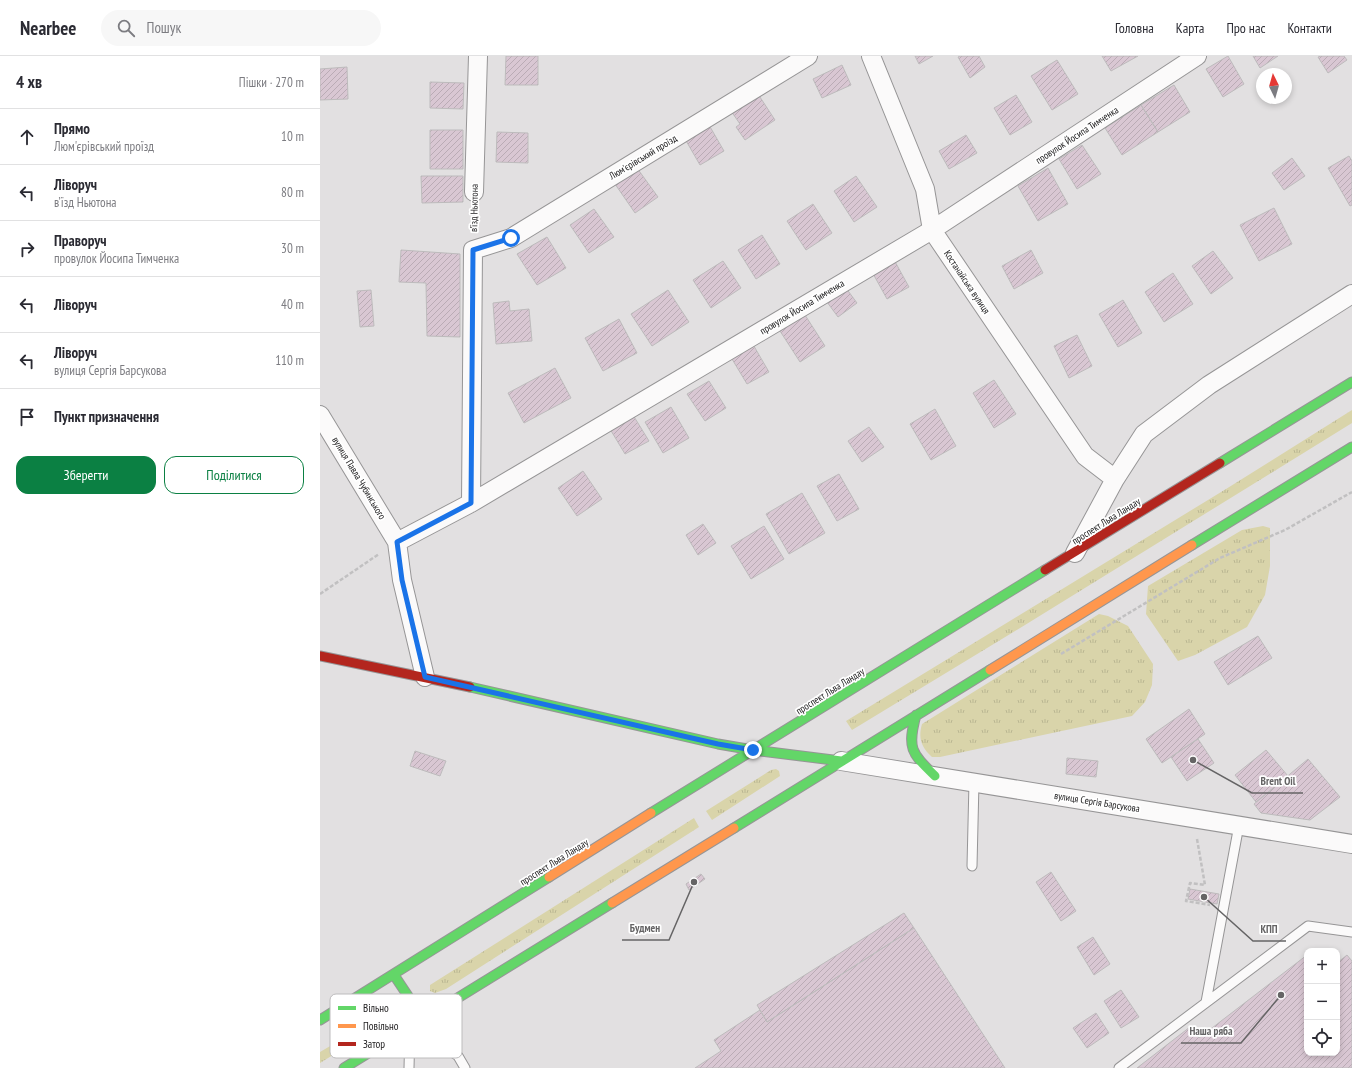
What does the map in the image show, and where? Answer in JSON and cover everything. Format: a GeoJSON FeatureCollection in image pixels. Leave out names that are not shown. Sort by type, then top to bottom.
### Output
{"type":"FeatureCollection","features":[{"type":"Feature","properties":{"kind":"main road","name":"проспект Льва Ландау"},"geometry":{"type":"LineString","coordinates":[[363,994],[753,750],[1352,382]]}},
{"type":"Feature","properties":{"kind":"main road"},"geometry":{"type":"LineString","coordinates":[[462,996],[841,761],[1352,447]]}},
{"type":"Feature","properties":{"kind":"main road"},"geometry":{"type":"LineString","coordinates":[[320,656],[425,677],[718,744],[841,761]]}},
{"type":"Feature","properties":{"kind":"main road"},"geometry":{"type":"LineString","coordinates":[[916,715],[911,733],[911,747],[918,760],[935,776]]}},
{"type":"Feature","properties":{"kind":"main road"},"geometry":{"type":"LineString","coordinates":[[394,975],[407,994]]}},
{"type":"Feature","properties":{"kind":"main road","name":"проспект Льва Ландау"},"geometry":{"type":"LineString","coordinates":[[320,1020],[330,1014]]}},
{"type":"Feature","properties":{"kind":"main road"},"geometry":{"type":"LineString","coordinates":[[344,1068],[361,1058]]}},
{"type":"Feature","properties":{"kind":"street","name":"в’їзд Ньютона"},"geometry":{"type":"LineString","coordinates":[[474,192],[478,56]]}},
{"type":"Feature","properties":{"kind":"street","name":"Люм'єрівський проїзд"},"geometry":{"type":"LineString","coordinates":[[473,250],[511,238],[808,56]]}},
{"type":"Feature","properties":{"kind":"street","name":"Костанайська вулиця"},"geometry":{"type":"LineString","coordinates":[[871,56],[925,189],[932,230],[1085,456],[1115,479]]}},
{"type":"Feature","properties":{"kind":"street","name":"провулок Йосипа Тимченка"},"geometry":{"type":"LineString","coordinates":[[397,542],[471,503],[932,230],[1197,56]]}},
{"type":"Feature","properties":{"kind":"street"},"geometry":{"type":"LineString","coordinates":[[471,503],[473,250]]}},
{"type":"Feature","properties":{"kind":"street"},"geometry":{"type":"LineString","coordinates":[[1075,553],[1115,479],[1144,434],[1209,385],[1352,294]]}},
{"type":"Feature","properties":{"kind":"street","name":"вулиця Павла Чубинського"},"geometry":{"type":"LineString","coordinates":[[320,415],[397,542]]}},
{"type":"Feature","properties":{"kind":"street"},"geometry":{"type":"LineString","coordinates":[[397,542],[402,580],[425,677]]}},
{"type":"Feature","properties":{"kind":"street","name":"вулиця Сергія Барсукова"},"geometry":{"type":"LineString","coordinates":[[841,761],[1352,844]]}},
{"type":"Feature","properties":{"kind":"lane"},"geometry":{"type":"LineString","coordinates":[[972,866],[974,782]]}},
{"type":"Feature","properties":{"kind":"lane"},"geometry":{"type":"LineString","coordinates":[[1206,1002],[1239,825]]}},
{"type":"Feature","properties":{"kind":"lane"},"geometry":{"type":"LineString","coordinates":[[1119,1068],[1308,926],[1352,932]]}},
{"type":"Feature","properties":{"kind":"lane"},"geometry":{"type":"LineString","coordinates":[[409,1068],[410,1058]]}},
{"type":"Feature","properties":{"kind":"lane"},"geometry":{"type":"LineString","coordinates":[[459,1058],[465,1068]]}},
{"type":"Feature","properties":{"kind":"path","name":"в’їзд Ньютона"},"geometry":{"type":"LineString","coordinates":[[473,250],[474,192]]}},
{"type":"Feature","properties":{"kind":"path"},"geometry":{"type":"LineString","coordinates":[[1056,658],[1220,558],[1285,530],[1352,492]]}},
{"type":"Feature","properties":{"kind":"path"},"geometry":{"type":"LineString","coordinates":[[320,594],[397,542]]}},
{"type":"Feature","properties":{"kind":"path"},"geometry":{"type":"LineString","coordinates":[[1190,837],[1197,839],[1205,886],[1190,883],[1186,901],[1217,906]]}},
{"type":"Feature","properties":{"kind":"green space"},"geometry":{"type":"Polygon","coordinates":[[[1352,410],[1352,423],[1025,625],[852,730],[846,721],[1226,489],[1352,410]]]}},
{"type":"Feature","properties":{"kind":"green space"},"geometry":{"type":"Polygon","coordinates":[[[1263,526],[1270,528],[1270,566],[1265,595],[1247,627],[1195,655],[1178,661],[1146,614],[1148,586],[1242,530],[1263,526]]]}},
{"type":"Feature","properties":{"kind":"green space"},"geometry":{"type":"Polygon","coordinates":[[[1099,614],[1108,616],[1128,626],[1153,664],[1152,685],[1145,702],[1132,716],[940,757],[932,757],[925,750],[921,742],[920,734],[922,724],[1099,614]]]}},
{"type":"Feature","properties":{"kind":"green space"},"geometry":{"type":"Polygon","coordinates":[[[776,769],[779,771],[780,776],[712,820],[706,811],[771,770],[776,769]]]}},
{"type":"Feature","properties":{"kind":"green space"},"geometry":{"type":"Polygon","coordinates":[[[694,818],[699,827],[446,989],[435,993],[430,991],[430,985],[694,818]]]}},
{"type":"Feature","properties":{"kind":"green space"},"geometry":{"type":"Polygon","coordinates":[[[330,1046],[330,1057],[320,1063],[320,1052],[330,1046]]]}},
{"type":"Feature","properties":{"kind":"building"},"geometry":{"type":"Polygon","coordinates":[[[506,56],[538,56],[538,85],[505,85],[506,56]]]}},
{"type":"Feature","properties":{"kind":"building"},"geometry":{"type":"Polygon","coordinates":[[[915,56],[933,56],[919,64],[915,56]]]}},
{"type":"Feature","properties":{"kind":"building"},"geometry":{"type":"Polygon","coordinates":[[[979,56],[985,67],[970,78],[958,57],[979,56]]]}},
{"type":"Feature","properties":{"kind":"building"},"geometry":{"type":"Polygon","coordinates":[[[1102,56],[1138,56],[1111,71],[1102,56]]]}},
{"type":"Feature","properties":{"kind":"building"},"geometry":{"type":"Polygon","coordinates":[[[1228,56],[1244,84],[1223,97],[1206,69],[1228,56]]]}},
{"type":"Feature","properties":{"kind":"building"},"geometry":{"type":"Polygon","coordinates":[[[1253,56],[1278,56],[1260,68],[1253,56]]]}},
{"type":"Feature","properties":{"kind":"building"},"geometry":{"type":"Polygon","coordinates":[[[1344,56],[1347,60],[1328,73],[1318,57],[1344,56]]]}},
{"type":"Feature","properties":{"kind":"building"},"geometry":{"type":"Polygon","coordinates":[[[1057,60],[1078,94],[1052,110],[1031,76],[1057,60]]]}},
{"type":"Feature","properties":{"kind":"building"},"geometry":{"type":"Polygon","coordinates":[[[842,65],[851,85],[822,98],[813,79],[842,65]]]}},
{"type":"Feature","properties":{"kind":"building"},"geometry":{"type":"Polygon","coordinates":[[[347,67],[348,99],[320,100],[320,69],[347,67]]]}},
{"type":"Feature","properties":{"kind":"building"},"geometry":{"type":"Polygon","coordinates":[[[430,82],[464,83],[463,109],[430,108],[430,82]]]}},
{"type":"Feature","properties":{"kind":"building"},"geometry":{"type":"Polygon","coordinates":[[[1174,85],[1190,112],[1158,132],[1141,105],[1174,85]]]}},
{"type":"Feature","properties":{"kind":"building"},"geometry":{"type":"Polygon","coordinates":[[[758,94],[775,120],[745,140],[736,127],[740,124],[731,111],[758,94]]]}},
{"type":"Feature","properties":{"kind":"building"},"geometry":{"type":"Polygon","coordinates":[[[1016,95],[1032,122],[1010,135],[994,108],[1016,95]]]}},
{"type":"Feature","properties":{"kind":"building"},"geometry":{"type":"Polygon","coordinates":[[[1141,105],[1158,132],[1122,155],[1105,128],[1141,105]]]}},
{"type":"Feature","properties":{"kind":"building"},"geometry":{"type":"Polygon","coordinates":[[[709,125],[724,151],[700,165],[685,139],[709,125]]]}},
{"type":"Feature","properties":{"kind":"building"},"geometry":{"type":"Polygon","coordinates":[[[430,130],[463,130],[463,169],[430,169],[430,130]]]}},
{"type":"Feature","properties":{"kind":"building"},"geometry":{"type":"Polygon","coordinates":[[[497,132],[528,133],[528,163],[496,162],[497,132]]]}},
{"type":"Feature","properties":{"kind":"building"},"geometry":{"type":"Polygon","coordinates":[[[966,135],[977,153],[949,169],[939,151],[966,135]]]}},
{"type":"Feature","properties":{"kind":"building"},"geometry":{"type":"Polygon","coordinates":[[[1082,145],[1101,174],[1077,189],[1059,159],[1082,145]]]}},
{"type":"Feature","properties":{"kind":"building"},"geometry":{"type":"Polygon","coordinates":[[[1349,156],[1352,161],[1352,205],[1350,206],[1328,168],[1349,156]]]}},
{"type":"Feature","properties":{"kind":"building"},"geometry":{"type":"Polygon","coordinates":[[[1292,158],[1305,176],[1284,190],[1272,173],[1292,158]]]}},
{"type":"Feature","properties":{"kind":"building"},"geometry":{"type":"Polygon","coordinates":[[[637,168],[658,197],[635,213],[615,184],[637,168]]]}},
{"type":"Feature","properties":{"kind":"building"},"geometry":{"type":"Polygon","coordinates":[[[1048,168],[1068,204],[1038,221],[1018,186],[1048,168]]]}},
{"type":"Feature","properties":{"kind":"building"},"geometry":{"type":"Polygon","coordinates":[[[421,176],[463,176],[463,202],[422,203],[421,176]]]}},
{"type":"Feature","properties":{"kind":"building"},"geometry":{"type":"Polygon","coordinates":[[[856,176],[877,207],[854,222],[834,191],[856,176]]]}},
{"type":"Feature","properties":{"kind":"building"},"geometry":{"type":"Polygon","coordinates":[[[813,204],[832,233],[806,250],[787,221],[813,204]]]}},
{"type":"Feature","properties":{"kind":"building"},"geometry":{"type":"Polygon","coordinates":[[[1274,208],[1292,244],[1259,261],[1240,225],[1274,208]]]}},
{"type":"Feature","properties":{"kind":"building"},"geometry":{"type":"Polygon","coordinates":[[[594,209],[614,237],[589,253],[570,225],[594,209]]]}},
{"type":"Feature","properties":{"kind":"building"},"geometry":{"type":"Polygon","coordinates":[[[762,235],[780,264],[756,279],[738,250],[762,235]]]}},
{"type":"Feature","properties":{"kind":"building"},"geometry":{"type":"Polygon","coordinates":[[[547,237],[566,268],[537,285],[517,254],[547,237]]]}},
{"type":"Feature","properties":{"kind":"building"},"geometry":{"type":"Polygon","coordinates":[[[401,250],[460,254],[460,337],[427,336],[426,283],[399,282],[401,250]]]}},
{"type":"Feature","properties":{"kind":"building"},"geometry":{"type":"Polygon","coordinates":[[[1031,250],[1043,273],[1014,289],[1002,266],[1031,250]]]}},
{"type":"Feature","properties":{"kind":"building"},"geometry":{"type":"Polygon","coordinates":[[[1213,251],[1233,278],[1211,294],[1192,266],[1213,251]]]}},
{"type":"Feature","properties":{"kind":"building"},"geometry":{"type":"Polygon","coordinates":[[[893,258],[909,287],[887,299],[871,270],[893,258]]]}},
{"type":"Feature","properties":{"kind":"building"},"geometry":{"type":"Polygon","coordinates":[[[723,261],[741,288],[711,308],[693,280],[723,261]]]}},
{"type":"Feature","properties":{"kind":"building"},"geometry":{"type":"Polygon","coordinates":[[[1173,273],[1193,304],[1164,322],[1145,292],[1173,273]]]}},
{"type":"Feature","properties":{"kind":"building"},"geometry":{"type":"Polygon","coordinates":[[[843,284],[857,303],[838,317],[824,298],[843,284]]]}},
{"type":"Feature","properties":{"kind":"building"},"geometry":{"type":"Polygon","coordinates":[[[371,290],[374,326],[360,327],[357,291],[371,290]]]}},
{"type":"Feature","properties":{"kind":"building"},"geometry":{"type":"Polygon","coordinates":[[[668,290],[689,322],[652,346],[631,314],[668,290]]]}},
{"type":"Feature","properties":{"kind":"building"},"geometry":{"type":"Polygon","coordinates":[[[1123,300],[1142,333],[1118,347],[1099,314],[1123,300]]]}},
{"type":"Feature","properties":{"kind":"building"},"geometry":{"type":"Polygon","coordinates":[[[509,301],[510,311],[529,309],[532,341],[496,344],[493,303],[509,301]]]}},
{"type":"Feature","properties":{"kind":"building"},"geometry":{"type":"Polygon","coordinates":[[[805,315],[825,346],[800,362],[780,331],[805,315]]]}},
{"type":"Feature","properties":{"kind":"building"},"geometry":{"type":"Polygon","coordinates":[[[619,319],[637,353],[603,371],[585,338],[619,319]]]}},
{"type":"Feature","properties":{"kind":"building"},"geometry":{"type":"Polygon","coordinates":[[[1077,335],[1092,366],[1069,378],[1054,346],[1077,335]]]}},
{"type":"Feature","properties":{"kind":"building"},"geometry":{"type":"Polygon","coordinates":[[[751,341],[769,372],[747,384],[729,354],[751,341]]]}},
{"type":"Feature","properties":{"kind":"building"},"geometry":{"type":"Polygon","coordinates":[[[555,368],[571,398],[524,423],[508,393],[555,368]]]}},
{"type":"Feature","properties":{"kind":"building"},"geometry":{"type":"Polygon","coordinates":[[[994,380],[1016,414],[994,428],[973,393],[994,380]]]}},
{"type":"Feature","properties":{"kind":"building"},"geometry":{"type":"Polygon","coordinates":[[[709,381],[726,408],[705,421],[687,394],[709,381]]]}},
{"type":"Feature","properties":{"kind":"building"},"geometry":{"type":"Polygon","coordinates":[[[671,407],[689,438],[663,453],[645,422],[671,407]]]}},
{"type":"Feature","properties":{"kind":"building"},"geometry":{"type":"Polygon","coordinates":[[[935,409],[956,446],[931,460],[910,424],[935,409]]]}},
{"type":"Feature","properties":{"kind":"building"},"geometry":{"type":"Polygon","coordinates":[[[633,415],[649,441],[625,454],[610,429],[633,415]]]}},
{"type":"Feature","properties":{"kind":"building"},"geometry":{"type":"Polygon","coordinates":[[[869,427],[884,447],[862,462],[848,441],[869,427]]]}},
{"type":"Feature","properties":{"kind":"building"},"geometry":{"type":"Polygon","coordinates":[[[583,471],[602,499],[577,516],[558,488],[583,471]]]}},
{"type":"Feature","properties":{"kind":"building"},"geometry":{"type":"Polygon","coordinates":[[[839,474],[859,509],[837,521],[817,486],[839,474]]]}},
{"type":"Feature","properties":{"kind":"building"},"geometry":{"type":"Polygon","coordinates":[[[802,493],[825,533],[789,554],[766,514],[802,493]]]}},
{"type":"Feature","properties":{"kind":"building"},"geometry":{"type":"Polygon","coordinates":[[[703,524],[716,543],[698,555],[686,535],[703,524]]]}},
{"type":"Feature","properties":{"kind":"building"},"geometry":{"type":"Polygon","coordinates":[[[764,526],[784,559],[751,579],[731,546],[764,526]]]}},
{"type":"Feature","properties":{"kind":"building"},"geometry":{"type":"Polygon","coordinates":[[[1258,636],[1272,658],[1228,685],[1214,662],[1258,636]]]}},
{"type":"Feature","properties":{"kind":"building"},"geometry":{"type":"Polygon","coordinates":[[[1189,709],[1205,734],[1162,763],[1146,739],[1189,709]]]}},
{"type":"Feature","properties":{"kind":"building"},"geometry":{"type":"Polygon","coordinates":[[[1198,739],[1214,763],[1187,781],[1171,757],[1198,739]]]}},
{"type":"Feature","properties":{"kind":"building"},"geometry":{"type":"Polygon","coordinates":[[[1266,750],[1288,776],[1256,802],[1235,775],[1266,750]]]}},
{"type":"Feature","properties":{"kind":"building"},"geometry":{"type":"Polygon","coordinates":[[[415,751],[446,761],[440,776],[410,766],[415,751]]]}},
{"type":"Feature","properties":{"kind":"building"},"geometry":{"type":"Polygon","coordinates":[[[1067,758],[1098,761],[1096,777],[1066,774],[1067,758]]]}},
{"type":"Feature","properties":{"kind":"building"},"geometry":{"type":"Polygon","coordinates":[[[1308,759],[1340,797],[1310,820],[1261,813],[1254,804],[1308,759]]]}},
{"type":"Feature","properties":{"kind":"building"},"geometry":{"type":"Polygon","coordinates":[[[1051,872],[1076,911],[1061,921],[1036,882],[1051,872]]]}},
{"type":"Feature","properties":{"kind":"building"},"geometry":{"type":"Polygon","coordinates":[[[701,874],[705,879],[689,890],[686,884],[701,874]]]}},
{"type":"Feature","properties":{"kind":"building"},"geometry":{"type":"Polygon","coordinates":[[[1190,889],[1219,894],[1217,904],[1188,899],[1190,889]]]}},
{"type":"Feature","properties":{"kind":"building"},"geometry":{"type":"Polygon","coordinates":[[[904,913],[914,928],[767,1022],[757,1005],[904,913]]]}},
{"type":"Feature","properties":{"kind":"building"},"geometry":{"type":"Polygon","coordinates":[[[914,928],[1005,1068],[695,1068],[721,1051],[714,1040],[760,1010],[767,1022],[914,928]]]}},
{"type":"Feature","properties":{"kind":"building"},"geometry":{"type":"Polygon","coordinates":[[[1093,937],[1110,964],[1094,975],[1077,947],[1093,937]]]}},
{"type":"Feature","properties":{"kind":"building"},"geometry":{"type":"Polygon","coordinates":[[[1347,955],[1352,961],[1352,1068],[1137,1068],[1190,1027],[1199,1038],[1304,957],[1304,1056],[1340,1056],[1340,961],[1347,955]]]}},
{"type":"Feature","properties":{"kind":"building"},"geometry":{"type":"Polygon","coordinates":[[[1121,990],[1139,1017],[1121,1028],[1104,1001],[1121,990]]]}},
{"type":"Feature","properties":{"kind":"building"},"geometry":{"type":"Polygon","coordinates":[[[1096,1013],[1109,1033],[1087,1048],[1073,1028],[1096,1013]]]}},
{"type":"Feature","properties":{"kind":"traffic: fast"},"geometry":{"type":"LineString","coordinates":[[1220,463],[1352,382]]}},
{"type":"Feature","properties":{"kind":"traffic: fast"},"geometry":{"type":"LineString","coordinates":[[1192,545],[1352,447]]}},
{"type":"Feature","properties":{"kind":"traffic: fast"},"geometry":{"type":"LineString","coordinates":[[651,813],[1045,570]]}},
{"type":"Feature","properties":{"kind":"traffic: fast"},"geometry":{"type":"LineString","coordinates":[[734,828],[990,670]]}},
{"type":"Feature","properties":{"kind":"traffic: fast"},"geometry":{"type":"LineString","coordinates":[[470,687],[718,744],[753,750]]}},
{"type":"Feature","properties":{"kind":"traffic: fast"},"geometry":{"type":"LineString","coordinates":[[916,715],[912,735],[913,749],[916,755],[935,776]]}},
{"type":"Feature","properties":{"kind":"traffic: fast"},"geometry":{"type":"LineString","coordinates":[[753,750],[841,761]]}},
{"type":"Feature","properties":{"kind":"traffic: fast"},"geometry":{"type":"LineString","coordinates":[[362,994],[549,877]]}},
{"type":"Feature","properties":{"kind":"traffic: fast"},"geometry":{"type":"LineString","coordinates":[[462,995],[612,903]]}},
{"type":"Feature","properties":{"kind":"traffic: fast"},"geometry":{"type":"LineString","coordinates":[[394,975],[407,994]]}},
{"type":"Feature","properties":{"kind":"traffic: fast"},"geometry":{"type":"LineString","coordinates":[[320,1020],[330,1014]]}},
{"type":"Feature","properties":{"kind":"traffic: fast"},"geometry":{"type":"LineString","coordinates":[[344,1068],[360,1058]]}},
{"type":"Feature","properties":{"kind":"traffic: slow"},"geometry":{"type":"LineString","coordinates":[[990,670],[1192,545]]}},
{"type":"Feature","properties":{"kind":"traffic: slow"},"geometry":{"type":"LineString","coordinates":[[549,877],[651,813]]}},
{"type":"Feature","properties":{"kind":"traffic: slow"},"geometry":{"type":"LineString","coordinates":[[612,903],[734,828]]}},
{"type":"Feature","properties":{"kind":"traffic: jam"},"geometry":{"type":"LineString","coordinates":[[1045,570],[1220,463]]}},
{"type":"Feature","properties":{"kind":"traffic: jam"},"geometry":{"type":"LineString","coordinates":[[320,656],[470,687]]}},
{"type":"Feature","properties":{"kind":"place","name":"Brent Oil"},"geometry":{"type":"Point","coordinates":[1193,760]}},
{"type":"Feature","properties":{"kind":"place","name":"Будмен"},"geometry":{"type":"Point","coordinates":[694,882]}},
{"type":"Feature","properties":{"kind":"place","name":"КПП"},"geometry":{"type":"Point","coordinates":[1204,897]}},
{"type":"Feature","properties":{"kind":"place","name":"Наша ряба"},"geometry":{"type":"Point","coordinates":[1281,995]}},
{"type":"Feature","properties":{"kind":"route"},"geometry":{"type":"LineString","coordinates":[[511,238],[473,250],[471,503],[397,542],[402,580],[425,677],[718,744],[753,750]]}}]}
